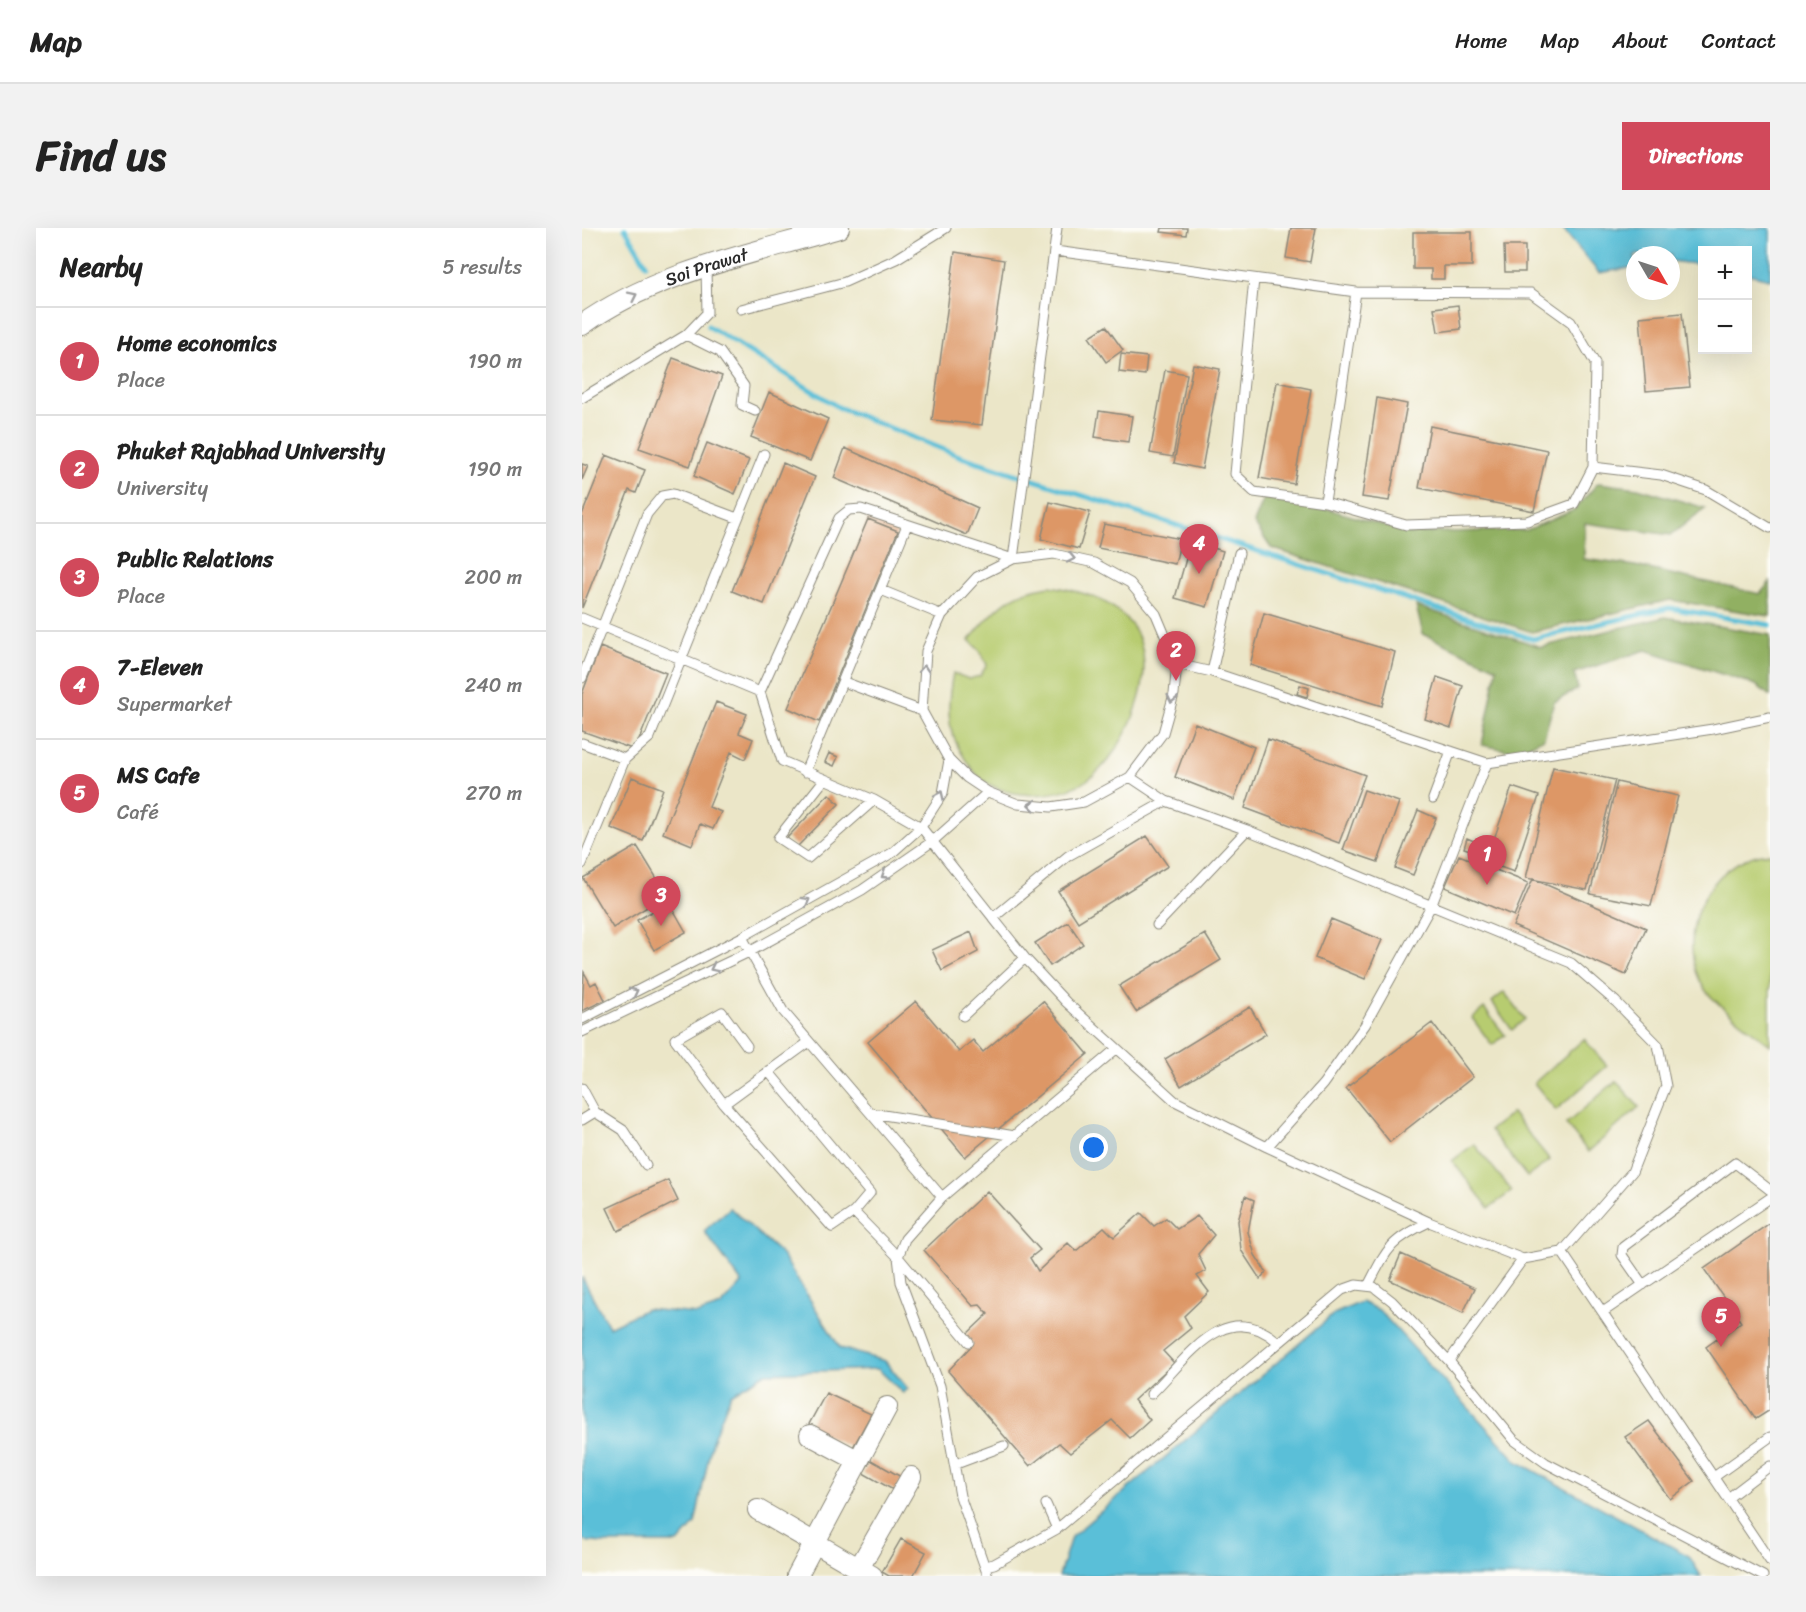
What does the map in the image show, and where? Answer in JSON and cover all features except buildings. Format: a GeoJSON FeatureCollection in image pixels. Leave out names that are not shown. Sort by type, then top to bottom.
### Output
{"type":"FeatureCollection","features":[{"type":"Feature","properties":{"kind":"street","name":"Soi Prawat"},"geometry":{"type":"LineString","coordinates":[[582,325],[600,312],[652,286],[839,228]]}},
{"type":"Feature","properties":{"kind":"street"},"geometry":{"type":"LineString","coordinates":[[797,1576],[887,1407]]}},
{"type":"Feature","properties":{"kind":"street"},"geometry":{"type":"LineString","coordinates":[[810,1435],[857,1460]]}},
{"type":"Feature","properties":{"kind":"street"},"geometry":{"type":"LineString","coordinates":[[758,1510],[865,1572],[911,1477]]}},
{"type":"Feature","properties":{"kind":"lane"},"geometry":{"type":"LineString","coordinates":[[741,309],[845,282],[896,259],[946,228]]}},
{"type":"Feature","properties":{"kind":"lane"},"geometry":{"type":"LineString","coordinates":[[1013,559],[1057,228]]}},
{"type":"Feature","properties":{"kind":"lane"},"geometry":{"type":"LineString","coordinates":[[1055,251],[1356,292],[1531,292],[1570,322],[1595,363],[1593,467],[1574,504],[1527,521],[1406,525],[1325,502],[1254,492],[1235,474],[1254,279]]}},
{"type":"Feature","properties":{"kind":"lane"},"geometry":{"type":"LineString","coordinates":[[582,398],[686,334],[707,313],[706,268]]}},
{"type":"Feature","properties":{"kind":"lane"},"geometry":{"type":"LineString","coordinates":[[1325,502],[1356,292]]}},
{"type":"Feature","properties":{"kind":"lane"},"geometry":{"type":"LineString","coordinates":[[686,334],[720,352],[744,386],[742,405],[755,411]]}},
{"type":"Feature","properties":{"kind":"lane"},"geometry":{"type":"LineString","coordinates":[[582,864],[625,759],[650,737],[764,454]]}},
{"type":"Feature","properties":{"kind":"lane"},"geometry":{"type":"LineString","coordinates":[[1593,467],[1661,475],[1706,490],[1770,528]]}},
{"type":"Feature","properties":{"kind":"lane"},"geometry":{"type":"LineString","coordinates":[[582,678],[647,514],[662,496],[673,494],[737,518]]}},
{"type":"Feature","properties":{"kind":"lane"},"geometry":{"type":"LineString","coordinates":[[1013,559],[861,509],[849,510],[839,518],[760,692],[782,761],[874,800],[921,827],[1025,958],[1066,1002],[1175,1101],[1267,1148],[1430,1222],[1523,1259],[1562,1251],[1632,1172],[1666,1086],[1658,1045],[1616,1002],[1571,963],[1432,904],[1247,830],[1166,801],[1130,777]]}},
{"type":"Feature","properties":{"kind":"lane"},"geometry":{"type":"LineString","coordinates":[[805,772],[907,525]]}},
{"type":"Feature","properties":{"kind":"lane"},"geometry":{"type":"LineString","coordinates":[[1212,672],[1239,553]]}},
{"type":"Feature","properties":{"kind":"lane"},"geometry":{"type":"LineString","coordinates":[[1054,554],[1094,562],[1130,583],[1156,614],[1177,664],[1174,693],[1163,733],[1130,777],[1084,802],[1052,807],[1018,804],[988,792],[967,778],[950,760],[922,711],[926,651],[942,615],[976,577],[1013,559],[1054,554]]}},
{"type":"Feature","properties":{"kind":"lane"},"geometry":{"type":"LineString","coordinates":[[881,590],[942,615]]}},
{"type":"Feature","properties":{"kind":"lane"},"geometry":{"type":"LineString","coordinates":[[582,618],[760,692]]}},
{"type":"Feature","properties":{"kind":"lane"},"geometry":{"type":"LineString","coordinates":[[1177,664],[1212,672],[1487,763],[1713,729],[1770,717]]}},
{"type":"Feature","properties":{"kind":"lane"},"geometry":{"type":"LineString","coordinates":[[844,682],[922,711]]}},
{"type":"Feature","properties":{"kind":"lane"},"geometry":{"type":"LineString","coordinates":[[582,743],[625,759]]}},
{"type":"Feature","properties":{"kind":"lane"},"geometry":{"type":"LineString","coordinates":[[1433,799],[1450,751]]}},
{"type":"Feature","properties":{"kind":"lane"},"geometry":{"type":"LineString","coordinates":[[582,1019],[742,937],[892,853],[921,827],[943,793],[950,760]]}},
{"type":"Feature","properties":{"kind":"lane"},"geometry":{"type":"LineString","coordinates":[[1267,1148],[1323,1084],[1365,1025],[1432,904],[1487,763]]}},
{"type":"Feature","properties":{"kind":"lane"},"geometry":{"type":"LineString","coordinates":[[824,780],[778,838],[808,858],[874,800]]}},
{"type":"Feature","properties":{"kind":"lane"},"geometry":{"type":"LineString","coordinates":[[582,1032],[749,951],[862,890],[933,841],[988,792]]}},
{"type":"Feature","properties":{"kind":"lane"},"geometry":{"type":"LineString","coordinates":[[993,918],[1068,856],[1166,801]]}},
{"type":"Feature","properties":{"kind":"lane"},"geometry":{"type":"LineString","coordinates":[[1157,925],[1247,830]]}},
{"type":"Feature","properties":{"kind":"lane"},"geometry":{"type":"LineString","coordinates":[[742,937],[783,1011],[942,1197]]}},
{"type":"Feature","properties":{"kind":"lane"},"geometry":{"type":"LineString","coordinates":[[963,1016],[1025,958]]}},
{"type":"Feature","properties":{"kind":"lane"},"geometry":{"type":"LineString","coordinates":[[747,1046],[722,1012],[675,1039],[724,1104],[832,1227],[854,1212],[870,1193],[768,1071]]}},
{"type":"Feature","properties":{"kind":"lane"},"geometry":{"type":"LineString","coordinates":[[724,1104],[809,1042]]}},
{"type":"Feature","properties":{"kind":"lane"},"geometry":{"type":"LineString","coordinates":[[988,1576],[960,1496],[940,1386],[901,1282],[898,1257],[905,1239],[942,1197],[1116,1049]]}},
{"type":"Feature","properties":{"kind":"lane"},"geometry":{"type":"LineString","coordinates":[[582,1088],[595,1112],[623,1130],[646,1165]]}},
{"type":"Feature","properties":{"kind":"lane"},"geometry":{"type":"LineString","coordinates":[[582,1120],[595,1112]]}},
{"type":"Feature","properties":{"kind":"lane"},"geometry":{"type":"LineString","coordinates":[[871,1113],[1015,1136]]}},
{"type":"Feature","properties":{"kind":"lane"},"geometry":{"type":"LineString","coordinates":[[1643,1285],[1622,1254],[1623,1246],[1735,1163],[1770,1190]]}},
{"type":"Feature","properties":{"kind":"lane"},"geometry":{"type":"LineString","coordinates":[[1603,1312],[1770,1198]]}},
{"type":"Feature","properties":{"kind":"lane"},"geometry":{"type":"LineString","coordinates":[[854,1212],[898,1257],[969,1342]]}},
{"type":"Feature","properties":{"kind":"lane"},"geometry":{"type":"LineString","coordinates":[[1368,1286],[1384,1254],[1402,1234],[1430,1222]]}},
{"type":"Feature","properties":{"kind":"lane"},"geometry":{"type":"LineString","coordinates":[[1562,1251],[1770,1561]]}},
{"type":"Feature","properties":{"kind":"lane"},"geometry":{"type":"LineString","coordinates":[[1449,1361],[1523,1259]]}},
{"type":"Feature","properties":{"kind":"lane"},"geometry":{"type":"LineString","coordinates":[[985,1566],[994,1564],[1057,1529],[1278,1342],[1342,1290],[1356,1285],[1374,1287],[1392,1301],[1449,1361],[1514,1440],[1546,1463],[1763,1576]]}},
{"type":"Feature","properties":{"kind":"lane"},"geometry":{"type":"LineString","coordinates":[[1151,1394],[1213,1334],[1227,1326],[1243,1323],[1257,1328],[1278,1342]]}},
{"type":"Feature","properties":{"kind":"lane"},"geometry":{"type":"LineString","coordinates":[[1714,1478],[1770,1437]]}},
{"type":"Feature","properties":{"kind":"lane"},"geometry":{"type":"LineString","coordinates":[[956,1464],[1004,1446]]}},
{"type":"Feature","properties":{"kind":"lane"},"geometry":{"type":"LineString","coordinates":[[1728,1498],[1770,1466]]}},
{"type":"Feature","properties":{"kind":"lane"},"geometry":{"type":"LineString","coordinates":[[1046,1504],[1057,1529]]}},
{"type":"Feature","properties":{"kind":"green space"},"geometry":{"type":"Polygon","coordinates":[[[1598,483],[1638,488],[1705,508],[1671,535],[1585,523],[1584,559],[1635,566],[1760,594],[1770,582],[1770,616],[1670,600],[1532,632],[1271,548],[1254,523],[1264,498],[1328,509],[1409,533],[1527,530],[1574,510],[1598,483]]]}},
{"type":"Feature","properties":{"kind":"green space"},"geometry":{"type":"Polygon","coordinates":[[[1050,586],[1096,598],[1125,617],[1141,644],[1144,664],[1142,685],[1137,706],[1119,745],[1094,775],[1069,789],[1030,795],[995,787],[978,776],[965,759],[950,725],[950,687],[953,673],[969,679],[980,676],[987,665],[980,651],[969,640],[995,611],[1023,593],[1050,586]]]}},
{"type":"Feature","properties":{"kind":"green space"},"geometry":{"type":"Polygon","coordinates":[[[1416,606],[1541,647],[1665,617],[1770,635],[1770,696],[1756,685],[1646,650],[1574,673],[1578,689],[1554,702],[1544,738],[1516,752],[1482,745],[1497,668],[1423,634],[1416,606]]]}},
{"type":"Feature","properties":{"kind":"green space"},"geometry":{"type":"Polygon","coordinates":[[[1770,853],[1770,1045],[1706,991],[1696,971],[1692,948],[1694,926],[1701,904],[1713,885],[1728,869],[1748,858],[1770,853]]]}},
{"type":"Feature","properties":{"kind":"green space"},"geometry":{"type":"Polygon","coordinates":[[[1504,992],[1525,1019],[1512,1030],[1492,1002],[1504,992]]]}},
{"type":"Feature","properties":{"kind":"green space"},"geometry":{"type":"Polygon","coordinates":[[[1484,1008],[1505,1035],[1492,1045],[1472,1018],[1484,1008]]]}},
{"type":"Feature","properties":{"kind":"green space"},"geometry":{"type":"Polygon","coordinates":[[[1584,1039],[1607,1066],[1556,1110],[1534,1083],[1584,1039]]]}},
{"type":"Feature","properties":{"kind":"green space"},"geometry":{"type":"Polygon","coordinates":[[[1616,1081],[1639,1107],[1588,1152],[1566,1124],[1616,1081]]]}},
{"type":"Feature","properties":{"kind":"green space"},"geometry":{"type":"Polygon","coordinates":[[[1512,1113],[1550,1160],[1527,1177],[1490,1130],[1512,1113]]]}},
{"type":"Feature","properties":{"kind":"green space"},"geometry":{"type":"Polygon","coordinates":[[[1474,1144],[1512,1191],[1489,1208],[1452,1161],[1474,1144]]]}},
{"type":"Feature","properties":{"kind":"water"},"geometry":{"type":"Polygon","coordinates":[[[1562,228],[1770,228],[1770,279],[1752,275],[1752,246],[1698,246],[1698,264],[1680,262],[1680,246],[1626,246],[1626,268],[1599,273],[1562,228]]]}},
{"type":"Feature","properties":{"kind":"water"},"geometry":{"type":"Polygon","coordinates":[[[730,1208],[783,1256],[840,1348],[885,1361],[908,1389],[903,1393],[878,1369],[766,1373],[731,1394],[712,1441],[695,1524],[678,1543],[582,1541],[582,1277],[609,1327],[646,1309],[697,1314],[721,1306],[742,1283],[704,1231],[730,1208]]]}},
{"type":"Feature","properties":{"kind":"water"},"geometry":{"type":"Polygon","coordinates":[[[1361,1302],[1379,1310],[1518,1462],[1689,1556],[1701,1576],[1059,1576],[1071,1537],[1334,1314],[1361,1302]]]}},
{"type":"Feature","properties":{"kind":"waterway"},"geometry":{"type":"LineString","coordinates":[[625,228],[646,264]]}},
{"type":"Feature","properties":{"kind":"waterway"},"geometry":{"type":"LineString","coordinates":[[708,326],[838,407],[962,457],[1533,639],[1669,608],[1770,625]]}},
{"type":"Feature","properties":{"kind":"place","name":"7-Eleven"},"geometry":{"type":"Point","coordinates":[1199,574]}},
{"type":"Feature","properties":{"kind":"place","name":"Phuket Rajabhad University"},"geometry":{"type":"Point","coordinates":[1176,681]}},
{"type":"Feature","properties":{"kind":"place","name":"Home economics"},"geometry":{"type":"Point","coordinates":[1487,885]}},
{"type":"Feature","properties":{"kind":"place","name":"Public Relations"},"geometry":{"type":"Point","coordinates":[661,926]}},
{"type":"Feature","properties":{"kind":"place","name":"MS Cafe"},"geometry":{"type":"Point","coordinates":[1721,1347]}}]}
